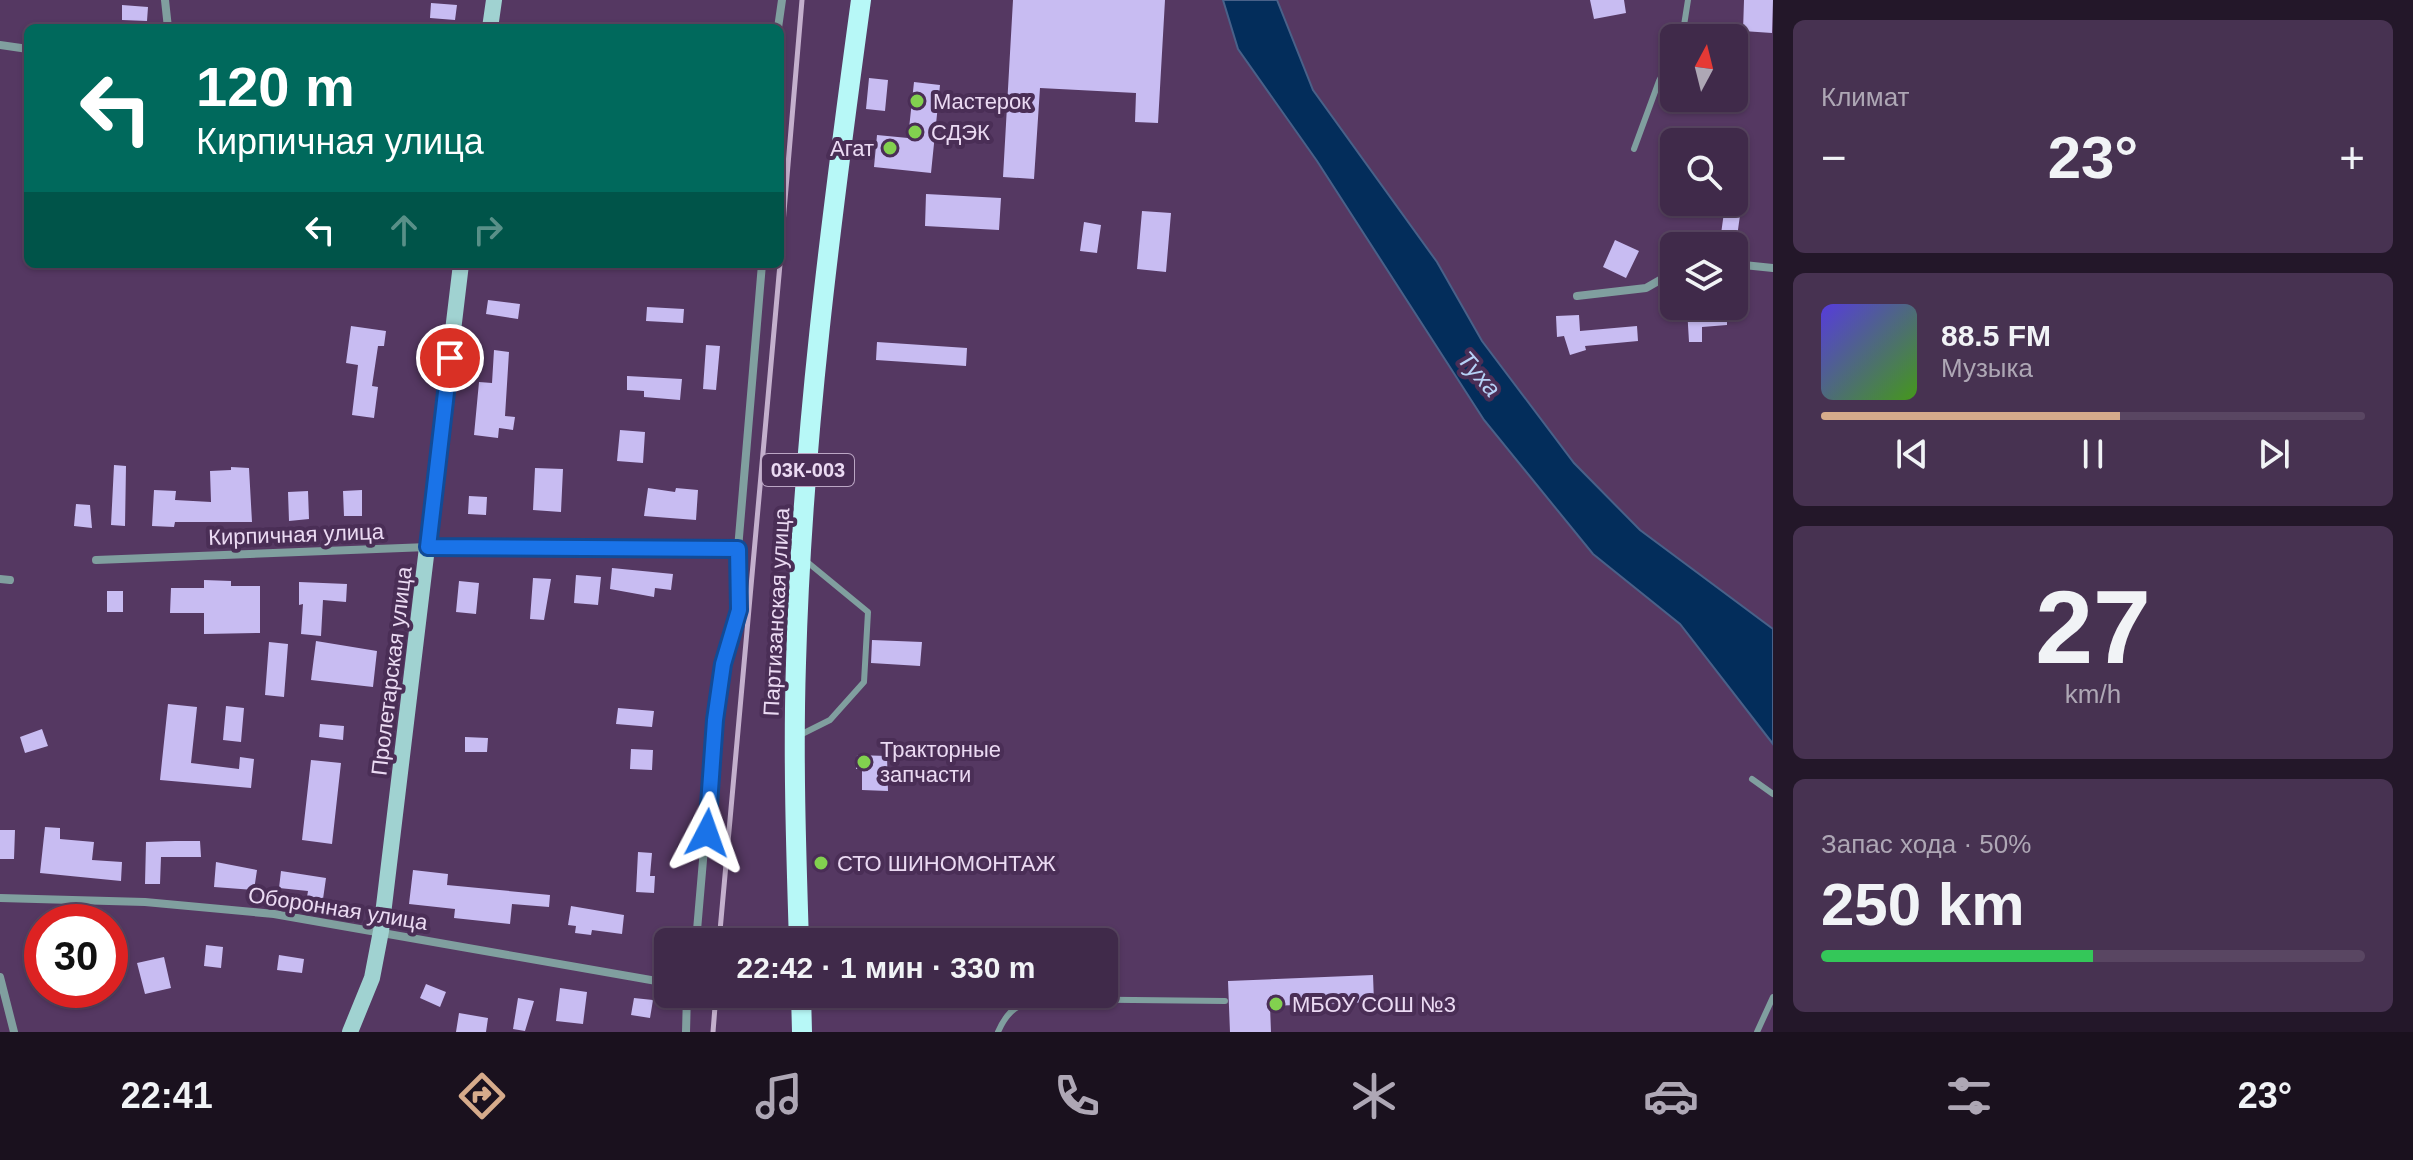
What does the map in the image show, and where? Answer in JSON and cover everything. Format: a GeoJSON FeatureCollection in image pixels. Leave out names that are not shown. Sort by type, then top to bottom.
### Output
{"type":"FeatureCollection","features":[{"type":"Feature","properties":{"kind":"main road","name":"Партизанская улица"},"geometry":{"type":"LineString","coordinates":[[799,928],[795,737],[801,557],[827,248],[861,0]]}},
{"type":"Feature","properties":{"kind":"main road"},"geometry":{"type":"LineString","coordinates":[[801,1008],[802,1032]]}},
{"type":"Feature","properties":{"kind":"street"},"geometry":{"type":"LineString","coordinates":[[165,0],[168,24]]}},
{"type":"Feature","properties":{"kind":"street"},"geometry":{"type":"LineString","coordinates":[[491,24],[494,0]]}},
{"type":"Feature","properties":{"kind":"street"},"geometry":{"type":"LineString","coordinates":[[779,24],[782,0]]}},
{"type":"Feature","properties":{"kind":"street"},"geometry":{"type":"LineString","coordinates":[[0,45],[24,48]]}},
{"type":"Feature","properties":{"kind":"street"},"geometry":{"type":"LineString","coordinates":[[1748,265],[1773,268]]}},
{"type":"Feature","properties":{"kind":"street","name":"Пролетарская улица"},"geometry":{"type":"LineString","coordinates":[[350,1032],[372,978],[381,931],[461,268]]}},
{"type":"Feature","properties":{"kind":"street","name":"Партизанская улица"},"geometry":{"type":"LineString","coordinates":[[697,928],[715,720],[723,664],[739,610],[738,549],[762,268]]}},
{"type":"Feature","properties":{"kind":"street"},"geometry":{"type":"LineString","coordinates":[[1577,296],[1646,288],[1660,280]]}},
{"type":"Feature","properties":{"kind":"street","name":"Кирпичная улица"},"geometry":{"type":"LineString","coordinates":[[96,560],[428,547],[738,549]]}},
{"type":"Feature","properties":{"kind":"street","name":"Оборонная улица"},"geometry":{"type":"LineString","coordinates":[[0,898],[145,902],[274,914],[654,980]]}},
{"type":"Feature","properties":{"kind":"street"},"geometry":{"type":"LineString","coordinates":[[0,977],[14,1032]]}},
{"type":"Feature","properties":{"kind":"street"},"geometry":{"type":"LineString","coordinates":[[686,1032],[687,1008]]}},
{"type":"Feature","properties":{"kind":"lane"},"geometry":{"type":"LineString","coordinates":[[1684,24],[1688,0]]}},
{"type":"Feature","properties":{"kind":"lane"},"geometry":{"type":"LineString","coordinates":[[1634,149],[1660,79]]}},
{"type":"Feature","properties":{"kind":"lane"},"geometry":{"type":"LineString","coordinates":[[795,737],[830,720],[864,682],[868,612],[801,557]]}},
{"type":"Feature","properties":{"kind":"lane"},"geometry":{"type":"LineString","coordinates":[[1752,779],[1773,794]]}},
{"type":"Feature","properties":{"kind":"lane"},"geometry":{"type":"LineString","coordinates":[[1757,1032],[1773,997]]}},
{"type":"Feature","properties":{"kind":"lane"},"geometry":{"type":"LineString","coordinates":[[998,1032],[1008,1011],[1019,1004],[1042,999],[1225,1001]]}},
{"type":"Feature","properties":{"kind":"water","name":"Туха"},"geometry":{"type":"Polygon","coordinates":[[[1223,0],[1277,0],[1313,90],[1437,262],[1482,341],[1574,463],[1640,530],[1773,629],[1773,744],[1680,624],[1593,554],[1484,420],[1317,161],[1238,49],[1223,0]]]}},
{"type":"Feature","properties":{"kind":"building"},"geometry":{"type":"Polygon","coordinates":[[[1013,0],[1165,0],[1158,123],[1135,122],[1136,93],[1040,88],[1034,179],[1003,177],[1013,0]]]}},
{"type":"Feature","properties":{"kind":"building"},"geometry":{"type":"Polygon","coordinates":[[[1590,0],[1624,0],[1626,13],[1594,19],[1590,0]]]}},
{"type":"Feature","properties":{"kind":"building"},"geometry":{"type":"Polygon","coordinates":[[[1744,0],[1773,0],[1772,33],[1748,31],[1748,24],[1743,24],[1744,0]]]}},
{"type":"Feature","properties":{"kind":"building"},"geometry":{"type":"Polygon","coordinates":[[[431,3],[457,5],[455,20],[430,18],[431,3]]]}},
{"type":"Feature","properties":{"kind":"building"},"geometry":{"type":"Polygon","coordinates":[[[122,5],[148,7],[147,21],[122,20],[122,5]]]}},
{"type":"Feature","properties":{"kind":"building"},"geometry":{"type":"Polygon","coordinates":[[[869,78],[888,80],[885,111],[866,109],[869,78]]]}},
{"type":"Feature","properties":{"kind":"building"},"geometry":{"type":"Polygon","coordinates":[[[914,82],[940,85],[931,173],[874,167],[877,135],[908,138],[914,82]]]}},
{"type":"Feature","properties":{"kind":"building"},"geometry":{"type":"Polygon","coordinates":[[[926,194],[1001,198],[999,230],[925,226],[926,194]]]}},
{"type":"Feature","properties":{"kind":"building"},"geometry":{"type":"Polygon","coordinates":[[[1142,211],[1171,213],[1166,272],[1137,269],[1142,211]]]}},
{"type":"Feature","properties":{"kind":"building"},"geometry":{"type":"Polygon","coordinates":[[[1723,216],[1740,216],[1738,232],[1721,232],[1723,216]]]}},
{"type":"Feature","properties":{"kind":"building"},"geometry":{"type":"Polygon","coordinates":[[[1084,222],[1101,225],[1097,253],[1080,251],[1084,222]]]}},
{"type":"Feature","properties":{"kind":"building"},"geometry":{"type":"Polygon","coordinates":[[[1615,240],[1639,251],[1626,278],[1603,267],[1615,240]]]}},
{"type":"Feature","properties":{"kind":"building"},"geometry":{"type":"Polygon","coordinates":[[[488,300],[520,304],[518,319],[486,314],[488,300]]]}},
{"type":"Feature","properties":{"kind":"building"},"geometry":{"type":"Polygon","coordinates":[[[647,307],[684,309],[683,323],[646,321],[647,307]]]}},
{"type":"Feature","properties":{"kind":"building"},"geometry":{"type":"Polygon","coordinates":[[[1579,315],[1580,331],[1637,326],[1638,341],[1585,346],[1586,350],[1570,355],[1564,336],[1557,337],[1556,316],[1579,315]]]}},
{"type":"Feature","properties":{"kind":"building"},"geometry":{"type":"Polygon","coordinates":[[[1688,320],[1727,320],[1727,325],[1702,327],[1702,342],[1689,342],[1688,320]]]}},
{"type":"Feature","properties":{"kind":"building"},"geometry":{"type":"Polygon","coordinates":[[[351,326],[386,331],[384,346],[378,346],[372,386],[378,387],[374,418],[352,415],[358,365],[346,363],[351,326]]]}},
{"type":"Feature","properties":{"kind":"building"},"geometry":{"type":"Polygon","coordinates":[[[877,342],[967,348],[966,366],[876,360],[877,342]]]}},
{"type":"Feature","properties":{"kind":"building"},"geometry":{"type":"Polygon","coordinates":[[[706,345],[720,346],[716,390],[703,389],[706,345]]]}},
{"type":"Feature","properties":{"kind":"building"},"geometry":{"type":"Polygon","coordinates":[[[494,350],[509,352],[505,416],[515,417],[513,430],[499,428],[498,438],[474,435],[479,382],[492,383],[494,350]]]}},
{"type":"Feature","properties":{"kind":"building"},"geometry":{"type":"Polygon","coordinates":[[[627,376],[682,379],[680,400],[644,397],[644,391],[627,390],[627,376]]]}},
{"type":"Feature","properties":{"kind":"building"},"geometry":{"type":"Polygon","coordinates":[[[620,430],[645,432],[643,463],[617,461],[620,430]]]}},
{"type":"Feature","properties":{"kind":"building"},"geometry":{"type":"Polygon","coordinates":[[[114,465],[126,466],[125,526],[111,525],[114,465]]]}},
{"type":"Feature","properties":{"kind":"building"},"geometry":{"type":"Polygon","coordinates":[[[231,467],[249,468],[252,522],[175,522],[174,527],[152,526],[154,490],[176,491],[175,500],[211,502],[210,471],[231,470],[231,467]]]}},
{"type":"Feature","properties":{"kind":"building"},"geometry":{"type":"Polygon","coordinates":[[[535,468],[563,469],[561,512],[533,510],[535,468]]]}},
{"type":"Feature","properties":{"kind":"building"},"geometry":{"type":"Polygon","coordinates":[[[648,488],[675,492],[676,488],[698,490],[696,520],[644,516],[648,488]]]}},
{"type":"Feature","properties":{"kind":"building"},"geometry":{"type":"Polygon","coordinates":[[[362,490],[362,516],[344,516],[343,491],[362,490]]]}},
{"type":"Feature","properties":{"kind":"building"},"geometry":{"type":"Polygon","coordinates":[[[308,491],[309,519],[289,521],[288,492],[308,491]]]}},
{"type":"Feature","properties":{"kind":"building"},"geometry":{"type":"Polygon","coordinates":[[[469,496],[487,497],[486,515],[468,514],[469,496]]]}},
{"type":"Feature","properties":{"kind":"building"},"geometry":{"type":"Polygon","coordinates":[[[76,504],[90,505],[92,528],[74,526],[76,504]]]}},
{"type":"Feature","properties":{"kind":"building"},"geometry":{"type":"Polygon","coordinates":[[[612,568],[673,574],[671,590],[655,588],[654,597],[610,589],[612,568]]]}},
{"type":"Feature","properties":{"kind":"building"},"geometry":{"type":"Polygon","coordinates":[[[576,575],[601,577],[598,605],[574,603],[576,575]]]}},
{"type":"Feature","properties":{"kind":"building"},"geometry":{"type":"Polygon","coordinates":[[[533,578],[551,579],[544,620],[530,619],[533,578]]]}},
{"type":"Feature","properties":{"kind":"building"},"geometry":{"type":"Polygon","coordinates":[[[204,580],[231,581],[231,586],[260,586],[260,633],[204,634],[204,613],[170,613],[171,588],[204,588],[204,580]]]}},
{"type":"Feature","properties":{"kind":"building"},"geometry":{"type":"Polygon","coordinates":[[[459,581],[479,583],[476,614],[456,612],[459,581]]]}},
{"type":"Feature","properties":{"kind":"building"},"geometry":{"type":"Polygon","coordinates":[[[299,582],[347,584],[346,602],[323,600],[321,636],[301,634],[303,604],[299,605],[299,582]]]}},
{"type":"Feature","properties":{"kind":"building"},"geometry":{"type":"Polygon","coordinates":[[[107,591],[123,591],[123,612],[107,612],[107,591]]]}},
{"type":"Feature","properties":{"kind":"building"},"geometry":{"type":"Polygon","coordinates":[[[872,640],[922,642],[920,666],[871,663],[872,640]]]}},
{"type":"Feature","properties":{"kind":"building"},"geometry":{"type":"Polygon","coordinates":[[[316,641],[377,651],[373,687],[311,680],[316,641]]]}},
{"type":"Feature","properties":{"kind":"building"},"geometry":{"type":"Polygon","coordinates":[[[269,642],[288,644],[284,697],[265,695],[269,642]]]}},
{"type":"Feature","properties":{"kind":"building"},"geometry":{"type":"Polygon","coordinates":[[[168,704],[197,707],[191,763],[239,769],[240,757],[254,759],[251,788],[160,780],[168,704]]]}},
{"type":"Feature","properties":{"kind":"building"},"geometry":{"type":"Polygon","coordinates":[[[226,706],[244,708],[241,742],[223,740],[226,706]]]}},
{"type":"Feature","properties":{"kind":"building"},"geometry":{"type":"Polygon","coordinates":[[[618,708],[654,711],[652,727],[616,724],[618,708]]]}},
{"type":"Feature","properties":{"kind":"building"},"geometry":{"type":"Polygon","coordinates":[[[320,724],[344,726],[343,740],[319,737],[320,724]]]}},
{"type":"Feature","properties":{"kind":"building"},"geometry":{"type":"Polygon","coordinates":[[[42,729],[48,746],[25,753],[20,737],[42,729]]]}},
{"type":"Feature","properties":{"kind":"building"},"geometry":{"type":"Polygon","coordinates":[[[465,737],[488,738],[487,752],[465,752],[465,737]]]}},
{"type":"Feature","properties":{"kind":"building"},"geometry":{"type":"Polygon","coordinates":[[[631,749],[653,750],[652,770],[630,769],[631,749]]]}},
{"type":"Feature","properties":{"kind":"building"},"geometry":{"type":"Polygon","coordinates":[[[857,755],[887,756],[888,791],[862,790],[862,769],[856,769],[857,755]]]}},
{"type":"Feature","properties":{"kind":"building"},"geometry":{"type":"Polygon","coordinates":[[[311,760],[341,763],[332,844],[302,840],[311,760]]]}},
{"type":"Feature","properties":{"kind":"building"},"geometry":{"type":"Polygon","coordinates":[[[45,827],[60,828],[60,839],[94,842],[92,860],[122,862],[121,881],[40,873],[45,827]]]}},
{"type":"Feature","properties":{"kind":"building"},"geometry":{"type":"Polygon","coordinates":[[[0,830],[15,830],[14,859],[0,859],[0,830]]]}},
{"type":"Feature","properties":{"kind":"building"},"geometry":{"type":"Polygon","coordinates":[[[200,841],[201,857],[161,857],[160,884],[145,884],[146,842],[200,841]]]}},
{"type":"Feature","properties":{"kind":"building"},"geometry":{"type":"Polygon","coordinates":[[[638,852],[652,853],[650,876],[655,876],[654,893],[636,892],[638,852]]]}},
{"type":"Feature","properties":{"kind":"building"},"geometry":{"type":"Polygon","coordinates":[[[216,862],[257,870],[254,890],[214,887],[216,862]]]}},
{"type":"Feature","properties":{"kind":"building"},"geometry":{"type":"Polygon","coordinates":[[[413,870],[448,874],[447,885],[550,895],[549,907],[512,904],[510,924],[454,918],[455,909],[409,904],[413,870]]]}},
{"type":"Feature","properties":{"kind":"building"},"geometry":{"type":"Polygon","coordinates":[[[281,871],[326,878],[323,899],[307,897],[308,891],[279,888],[281,871]]]}},
{"type":"Feature","properties":{"kind":"building"},"geometry":{"type":"Polygon","coordinates":[[[571,906],[624,915],[622,934],[592,930],[591,935],[575,933],[576,926],[568,925],[571,906]]]}},
{"type":"Feature","properties":{"kind":"building"},"geometry":{"type":"Polygon","coordinates":[[[206,945],[223,947],[221,968],[204,966],[206,945]]]}},
{"type":"Feature","properties":{"kind":"building"},"geometry":{"type":"Polygon","coordinates":[[[279,955],[304,959],[302,973],[277,970],[279,955]]]}},
{"type":"Feature","properties":{"kind":"building"},"geometry":{"type":"Polygon","coordinates":[[[164,957],[171,988],[145,994],[137,963],[164,957]]]}},
{"type":"Feature","properties":{"kind":"building","name":"МБОУ СОШ №3"},"geometry":{"type":"Polygon","coordinates":[[[1373,975],[1374,1002],[1270,1006],[1271,1032],[1230,1032],[1228,981],[1373,975]]]}},
{"type":"Feature","properties":{"kind":"building"},"geometry":{"type":"Polygon","coordinates":[[[426,984],[446,992],[440,1007],[420,998],[426,984]]]}},
{"type":"Feature","properties":{"kind":"building"},"geometry":{"type":"Polygon","coordinates":[[[560,988],[587,992],[583,1024],[556,1021],[560,988]]]}},
{"type":"Feature","properties":{"kind":"building"},"geometry":{"type":"Polygon","coordinates":[[[518,998],[534,1001],[525,1031],[513,1029],[518,998]]]}},
{"type":"Feature","properties":{"kind":"building"},"geometry":{"type":"Polygon","coordinates":[[[634,998],[653,1000],[650,1018],[631,1015],[634,998]]]}},
{"type":"Feature","properties":{"kind":"building"},"geometry":{"type":"Polygon","coordinates":[[[459,1013],[488,1018],[486,1032],[456,1032],[459,1013]]]}},
{"type":"Feature","properties":{"kind":"railway"},"geometry":{"type":"LineString","coordinates":[[784,212],[802,0]]}},
{"type":"Feature","properties":{"kind":"railway"},"geometry":{"type":"LineString","coordinates":[[720,928],[780,268]]}},
{"type":"Feature","properties":{"kind":"railway"},"geometry":{"type":"LineString","coordinates":[[713,1032],[715,1008]]}},
{"type":"Feature","properties":{"kind":"place","name":"Мастерок"},"geometry":{"type":"Point","coordinates":[917,101]}},
{"type":"Feature","properties":{"kind":"place","name":"СДЭК"},"geometry":{"type":"Point","coordinates":[915,132]}},
{"type":"Feature","properties":{"kind":"place","name":"Агат"},"geometry":{"type":"Point","coordinates":[890,148]}},
{"type":"Feature","properties":{"kind":"place","name":"Тракторные запчасти"},"geometry":{"type":"Point","coordinates":[864,762]}},
{"type":"Feature","properties":{"kind":"place","name":"СТО ШИНОМОНТАЖ"},"geometry":{"type":"Point","coordinates":[821,863]}},
{"type":"Feature","properties":{"kind":"place","name":"МБОУ СОШ №3"},"geometry":{"type":"Point","coordinates":[1276,1004]}},
{"type":"Feature","properties":{"kind":"route"},"geometry":{"type":"LineString","coordinates":[[450,358],[428,547],[738,549],[739,610],[723,664],[715,720],[707,833]]}}]}
